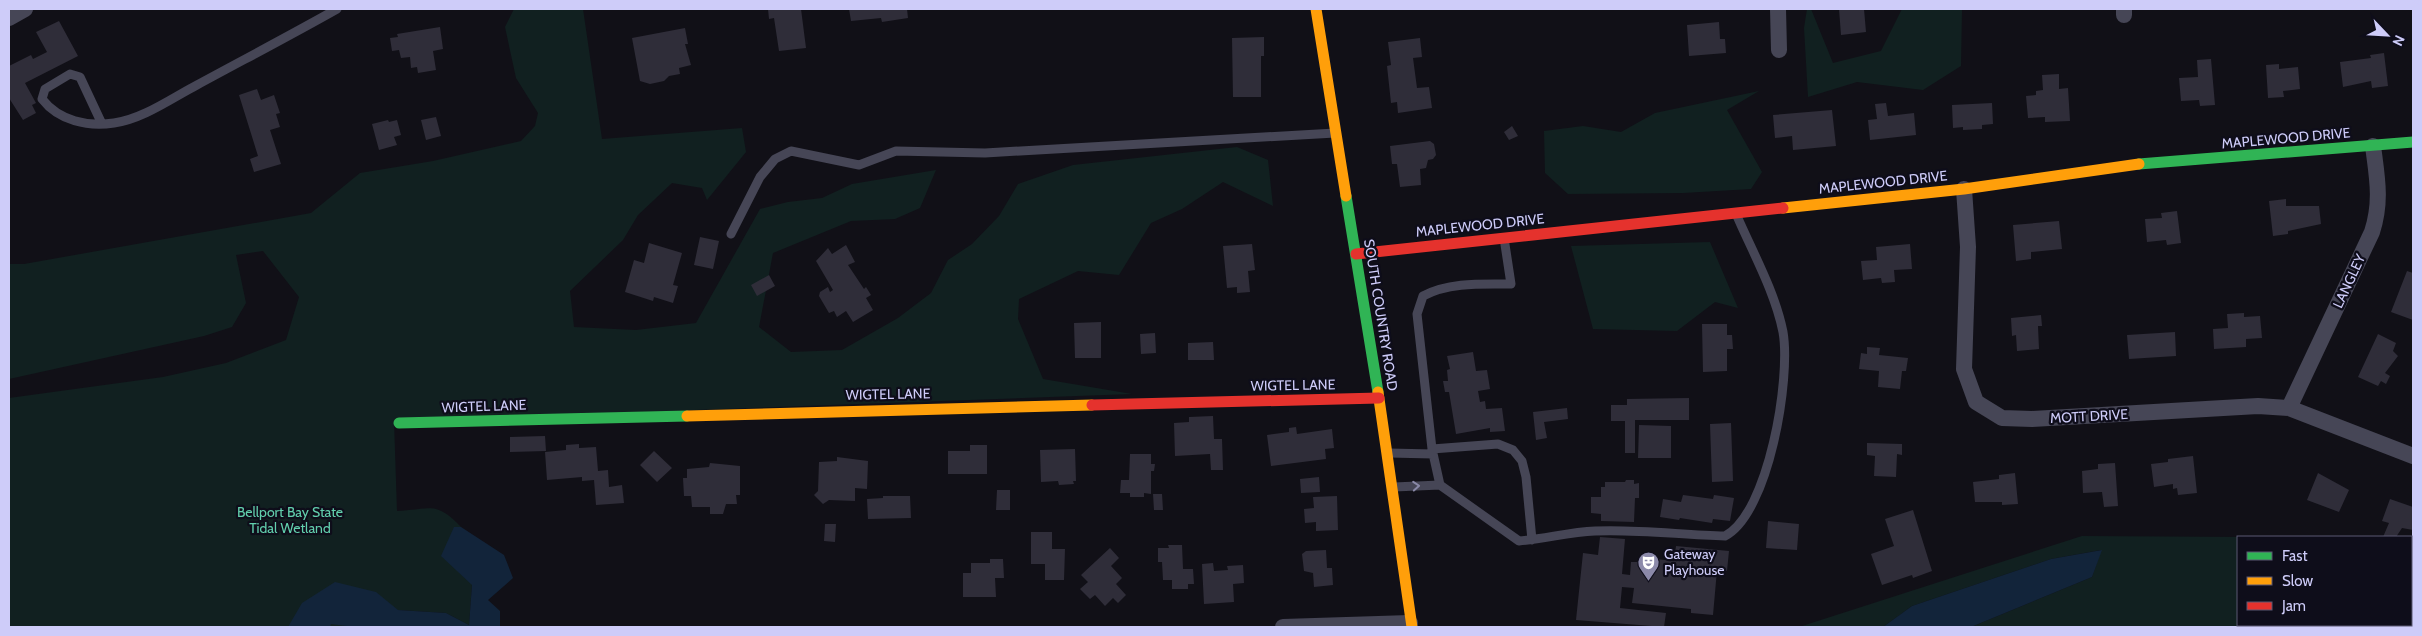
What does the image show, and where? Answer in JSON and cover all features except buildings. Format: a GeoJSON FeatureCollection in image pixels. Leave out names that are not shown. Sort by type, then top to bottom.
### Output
{"type":"FeatureCollection","features":[{"type":"Feature","properties":{"kind":"street"},"geometry":{"type":"LineString","coordinates":[[9,18],[24,9]]}},
{"type":"Feature","properties":{"kind":"street","name":"SOUTH COUNTRY ROAD"},"geometry":{"type":"LineString","coordinates":[[1316,9],[1356,254],[1411,625]]}},
{"type":"Feature","properties":{"kind":"street"},"geometry":{"type":"LineString","coordinates":[[1778,9],[1779,50]]}},
{"type":"Feature","properties":{"kind":"street","name":"MAPLEWOOD DRIVE"},"geometry":{"type":"LineString","coordinates":[[1356,254],[1964,189],[2132,165],[2413,142]]}},
{"type":"Feature","properties":{"kind":"street","name":"LANGLEY"},"geometry":{"type":"LineString","coordinates":[[2288,408],[2372,232],[2378,212],[2379,191],[2373,146]]}},
{"type":"Feature","properties":{"kind":"street","name":"MOTT DRIVE"},"geometry":{"type":"LineString","coordinates":[[1964,189],[1968,246],[1964,369],[1976,402],[2002,418],[2032,419],[2258,406],[2288,408],[2413,456]]}},
{"type":"Feature","properties":{"kind":"street","name":"WIGTEL LANE"},"geometry":{"type":"LineString","coordinates":[[399,423],[1378,398]]}},
{"type":"Feature","properties":{"kind":"street"},"geometry":{"type":"LineString","coordinates":[[1283,627],[1411,625]]}},
{"type":"Feature","properties":{"kind":"lane"},"geometry":{"type":"LineString","coordinates":[[102,124],[80,77],[70,74],[45,89],[42,100],[58,115],[102,124],[130,119],[154,108],[337,9]]}},
{"type":"Feature","properties":{"kind":"lane"},"geometry":{"type":"LineString","coordinates":[[731,234],[760,177],[775,159],[791,151],[859,164],[896,151],[985,153],[1335,133]]}},
{"type":"Feature","properties":{"kind":"lane"},"geometry":{"type":"LineString","coordinates":[[1391,488],[1440,484],[1519,541],[1562,533],[1596,531],[1725,536],[1735,531],[1749,512],[1760,490],[1776,425],[1784,376],[1783,333],[1770,290],[1736,213]]}},
{"type":"Feature","properties":{"kind":"lane"},"geometry":{"type":"LineString","coordinates":[[1440,484],[1433,451],[1416,314],[1423,296],[1436,289],[1468,285],[1511,284],[1504,238]]}},
{"type":"Feature","properties":{"kind":"lane"},"geometry":{"type":"LineString","coordinates":[[1386,453],[1433,451],[1498,444],[1513,450],[1522,461],[1526,477],[1532,540]]}},
{"type":"Feature","properties":{"kind":"green space","name":"Bellport Bay State Tidal Wetland"},"geometry":{"type":"Polygon","coordinates":[[[514,9],[583,9],[602,139],[742,128],[746,152],[707,200],[702,188],[672,183],[638,215],[623,240],[570,291],[574,327],[636,330],[696,323],[760,209],[788,202],[822,198],[852,184],[936,170],[920,208],[895,219],[851,221],[773,253],[759,327],[791,352],[842,350],[898,318],[931,293],[948,260],[972,244],[999,216],[1018,184],[1073,165],[1237,147],[1268,160],[1273,206],[1223,182],[1182,209],[1151,223],[1119,275],[1078,271],[1019,299],[1018,319],[1043,379],[1132,394],[394,421],[397,511],[432,508],[445,513],[461,527],[454,527],[472,585],[469,625],[446,613],[398,610],[391,619],[436,627],[9,627],[9,398],[163,377],[226,363],[286,340],[299,297],[263,251],[236,255],[246,303],[232,327],[204,336],[9,379],[9,264],[24,264],[311,213],[360,173],[433,161],[521,141],[535,126],[538,113],[516,78],[505,27],[514,9]]]}},
{"type":"Feature","properties":{"kind":"green space"},"geometry":{"type":"Polygon","coordinates":[[[1807,9],[1811,9],[1833,63],[1881,51],[1902,9],[1962,9],[1961,66],[1923,90],[1857,82],[1808,97],[1804,28],[1807,9]]]}},
{"type":"Feature","properties":{"kind":"green space"},"geometry":{"type":"Polygon","coordinates":[[[1759,91],[1727,110],[1762,172],[1751,189],[1683,193],[1568,194],[1545,173],[1544,131],[1583,126],[1621,132],[1655,113],[1759,91]]]}},
{"type":"Feature","properties":{"kind":"green space"},"geometry":{"type":"Polygon","coordinates":[[[1710,242],[1738,308],[1715,302],[1677,331],[1593,329],[1571,246],[1710,242]]]}},
{"type":"Feature","properties":{"kind":"green space"},"geometry":{"type":"Polygon","coordinates":[[[2082,536],[2237,537],[2237,626],[2412,626],[2413,607],[2413,627],[1971,627],[2092,577],[2101,550],[2051,559],[1912,606],[1883,627],[1799,627],[2082,536]]]}},
{"type":"Feature","properties":{"kind":"water"},"geometry":{"type":"Polygon","coordinates":[[[454,527],[461,527],[504,555],[513,578],[488,600],[500,611],[500,627],[354,627],[331,624],[330,627],[288,627],[302,603],[335,582],[376,592],[398,610],[446,613],[469,625],[472,585],[441,556],[454,527]]]}},
{"type":"Feature","properties":{"kind":"water"},"geometry":{"type":"Polygon","coordinates":[[[2102,550],[2092,577],[1971,627],[1883,627],[1912,606],[2051,559],[2102,550]]]}},
{"type":"Feature","properties":{"kind":"traffic: fast"},"geometry":{"type":"LineString","coordinates":[[2139,164],[2413,142]]}},
{"type":"Feature","properties":{"kind":"traffic: fast"},"geometry":{"type":"LineString","coordinates":[[1346,196],[1378,392]]}},
{"type":"Feature","properties":{"kind":"traffic: fast"},"geometry":{"type":"LineString","coordinates":[[399,423],[687,416]]}},
{"type":"Feature","properties":{"kind":"traffic: slow"},"geometry":{"type":"LineString","coordinates":[[1316,9],[1346,196]]}},
{"type":"Feature","properties":{"kind":"traffic: slow"},"geometry":{"type":"LineString","coordinates":[[1783,208],[1964,189],[2139,164]]}},
{"type":"Feature","properties":{"kind":"traffic: slow"},"geometry":{"type":"LineString","coordinates":[[1378,392],[1412,627]]}},
{"type":"Feature","properties":{"kind":"traffic: slow"},"geometry":{"type":"LineString","coordinates":[[687,416],[1092,405]]}},
{"type":"Feature","properties":{"kind":"traffic: jam"},"geometry":{"type":"LineString","coordinates":[[1356,254],[1783,208]]}},
{"type":"Feature","properties":{"kind":"traffic: jam"},"geometry":{"type":"LineString","coordinates":[[1092,405],[1379,398]]}},
{"type":"Feature","properties":{"kind":"place","name":"Gateway Playhouse"},"geometry":{"type":"Point","coordinates":[1648,581]}}]}
